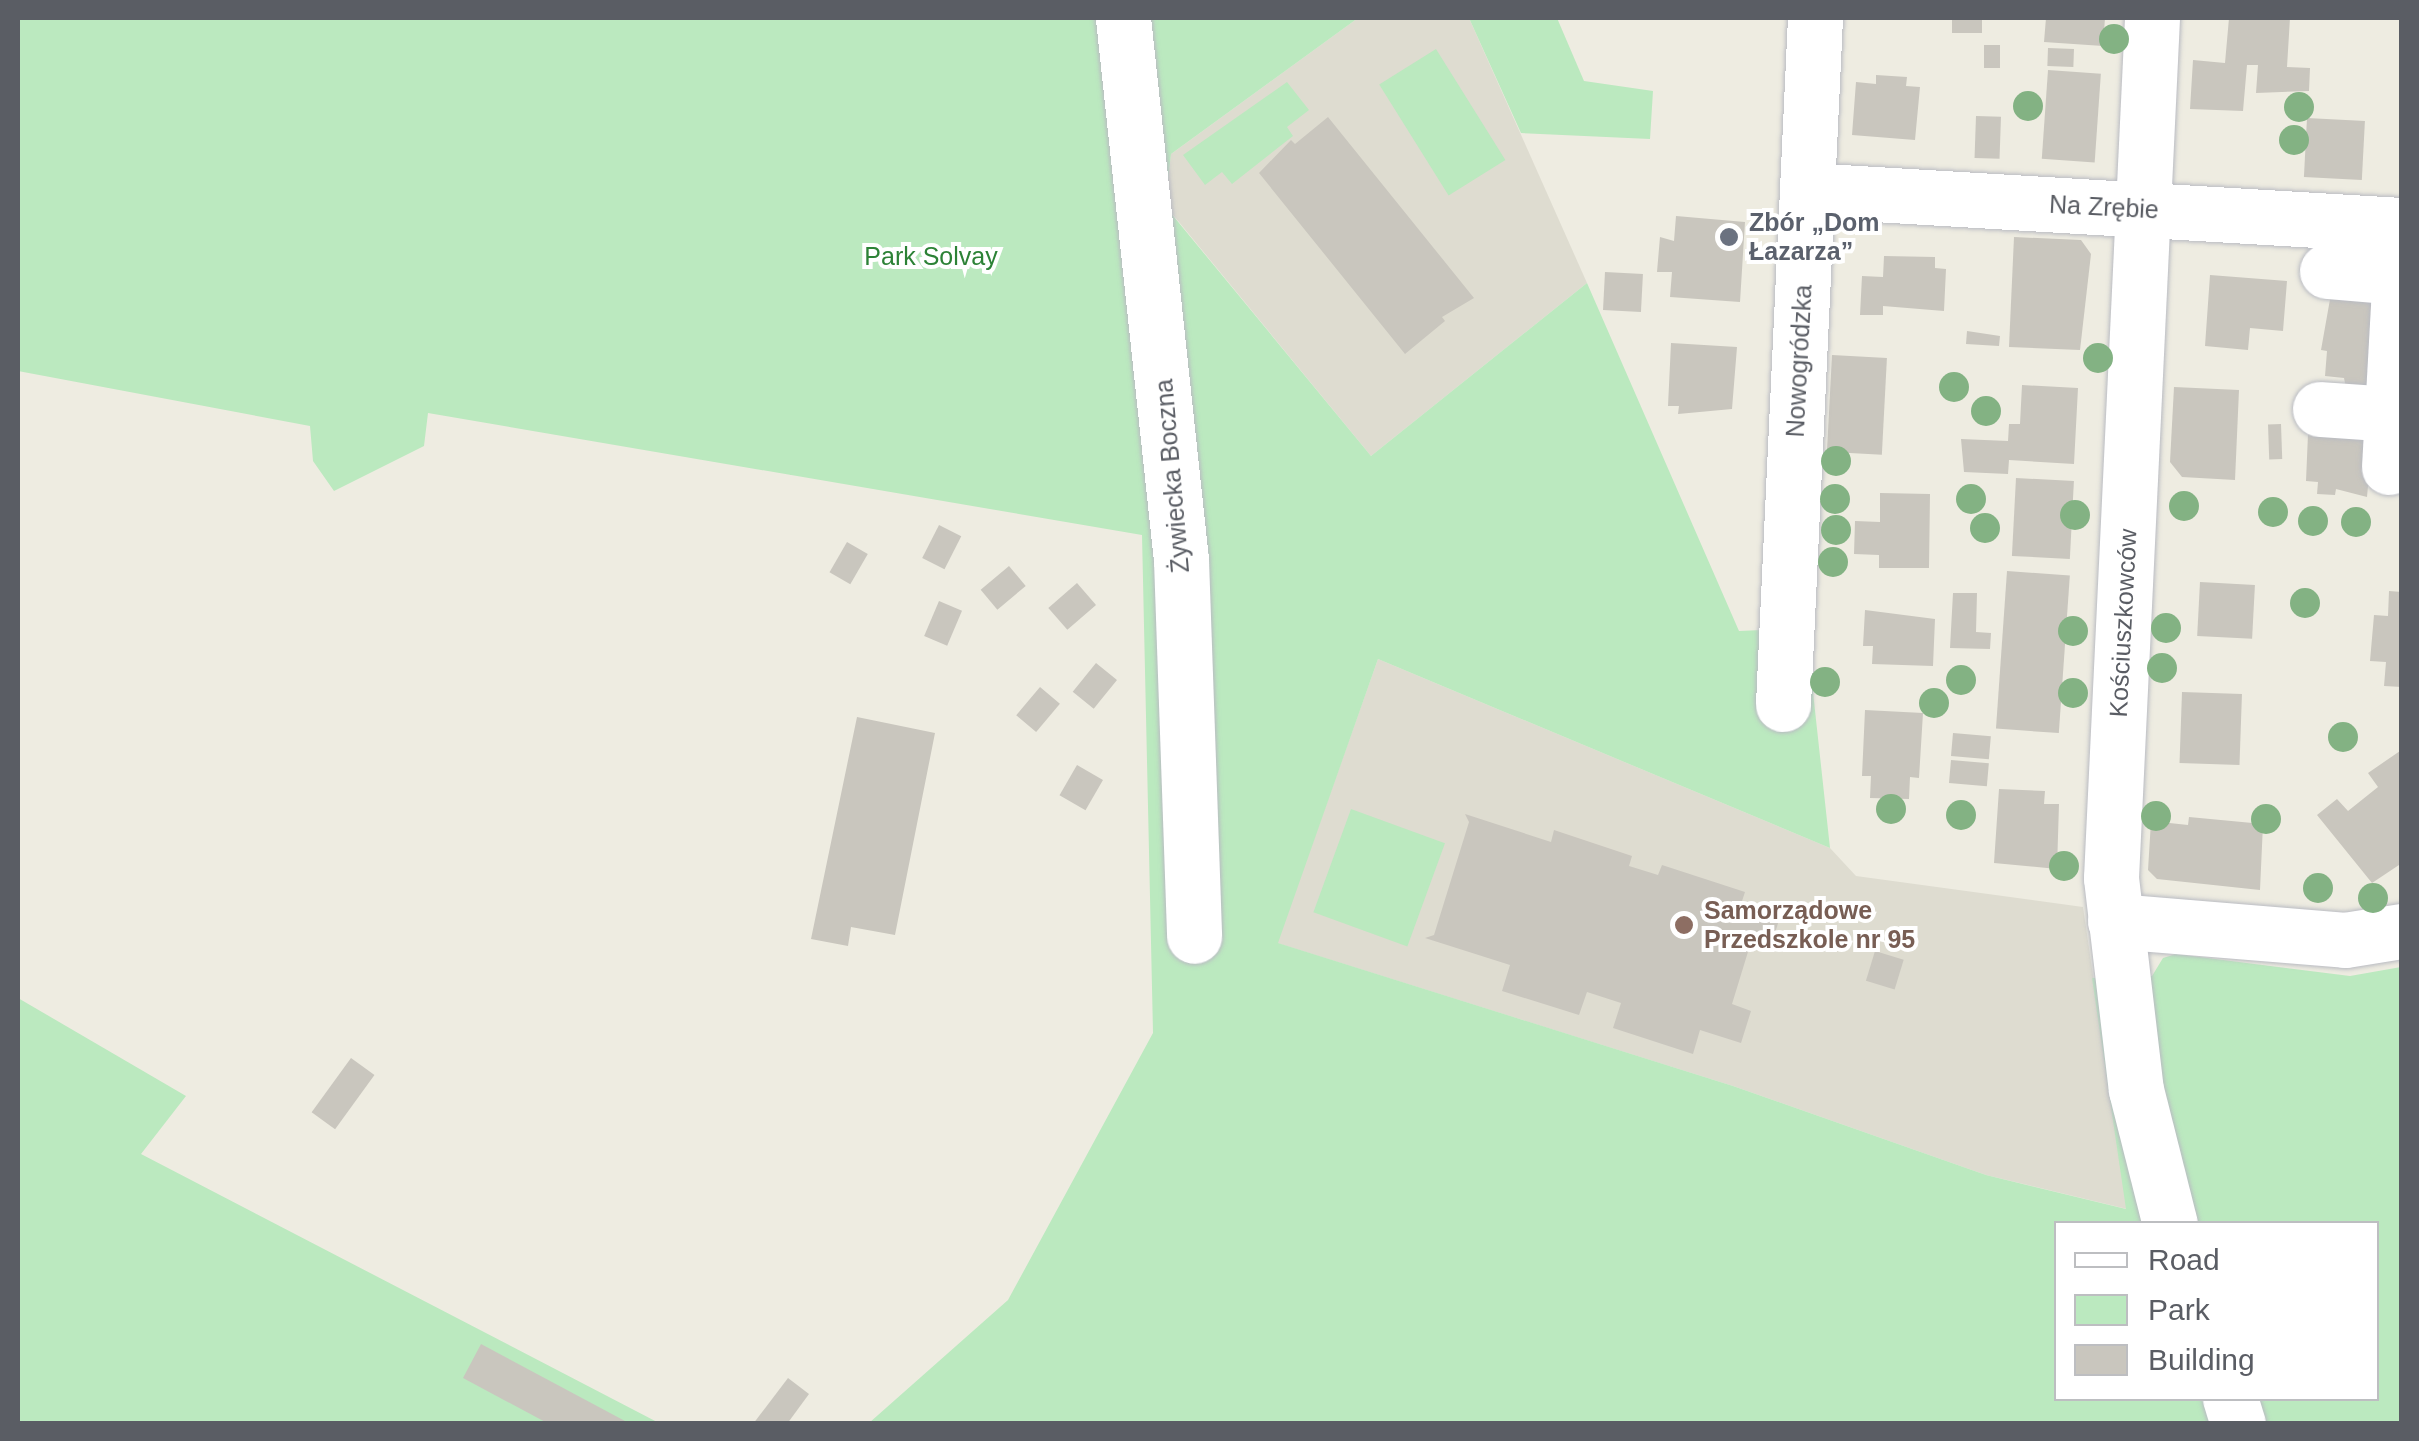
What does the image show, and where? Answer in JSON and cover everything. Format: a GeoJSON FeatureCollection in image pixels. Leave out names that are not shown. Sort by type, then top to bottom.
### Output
{"type":"FeatureCollection","features":[{"type":"Feature","properties":{"kind":"street","name":"Żywiecka Boczna"},"geometry":{"type":"LineString","coordinates":[[1123,18],[1181,560],[1194,936]]}},
{"type":"Feature","properties":{"kind":"street","name":"Nowogródzka"},"geometry":{"type":"LineString","coordinates":[[1783,704],[1815,18]]}},
{"type":"Feature","properties":{"kind":"street","name":"Kościuszkowców"},"geometry":{"type":"LineString","coordinates":[[2152,18],[2112,855],[2115,921],[2136,1090],[2169,1221]]}},
{"type":"Feature","properties":{"kind":"street","name":"Na Zrębie"},"geometry":{"type":"LineString","coordinates":[[1806,190],[2143,210],[2401,247]]}},
{"type":"Feature","properties":{"kind":"street"},"geometry":{"type":"LineString","coordinates":[[2327,271],[2401,247],[2388,467]]}},
{"type":"Feature","properties":{"kind":"street"},"geometry":{"type":"LineString","coordinates":[[2320,409],[2392,414]]}},
{"type":"Feature","properties":{"kind":"street"},"geometry":{"type":"LineString","coordinates":[[2115,921],[2345,940],[2402,931]]}},
{"type":"Feature","properties":{"kind":"shaded area"},"geometry":{"type":"Polygon","coordinates":[[[1358,18],[1469,18],[1587,283],[1371,456],[1165,205],[1171,154],[1358,18]]]}},
{"type":"Feature","properties":{"kind":"shaded area","name":"Samorządowe Przedszkole nr 95"},"geometry":{"type":"Polygon","coordinates":[[[1378,659],[1830,848],[1856,876],[2083,907],[2127,1209],[1986,1175],[1733,1086],[1277,943],[1378,659]]]}},
{"type":"Feature","properties":{"kind":"green space","name":"Park Solvay"},"geometry":{"type":"Polygon","coordinates":[[[18,18],[1358,18],[1171,154],[1165,206],[1371,456],[1587,283],[1739,631],[1762,630],[1762,680],[1812,683],[1830,848],[1378,659],[1278,943],[1733,1086],[1986,1175],[2126,1209],[2092,978],[2152,976],[2163,958],[2176,954],[2350,976],[2401,967],[2401,1423],[869,1423],[1008,1300],[1153,1033],[1142,535],[428,413],[424,446],[334,491],[313,461],[310,426],[18,371],[18,18]]]}},
{"type":"Feature","properties":{"kind":"green space"},"geometry":{"type":"Polygon","coordinates":[[[1469,18],[1557,18],[1584,81],[1653,91],[1650,139],[1521,133],[1469,18]]]}},
{"type":"Feature","properties":{"kind":"green space"},"geometry":{"type":"Polygon","coordinates":[[[1436,49],[1505,160],[1449,196],[1379,85],[1436,49]]]}},
{"type":"Feature","properties":{"kind":"green space"},"geometry":{"type":"Polygon","coordinates":[[[1287,82],[1309,110],[1287,127],[1293,136],[1232,184],[1222,172],[1205,185],[1183,155],[1287,82]]]}},
{"type":"Feature","properties":{"kind":"green space"},"geometry":{"type":"Polygon","coordinates":[[[1351,809],[1445,843],[1407,947],[1313,912],[1351,809]]]}},
{"type":"Feature","properties":{"kind":"green space"},"geometry":{"type":"Polygon","coordinates":[[[18,998],[186,1096],[141,1154],[659,1423],[18,1423],[18,998]]]}},
{"type":"Feature","properties":{"kind":"building"},"geometry":{"type":"Polygon","coordinates":[[[1952,18],[1982,18],[1982,33],[1952,33],[1952,18]]]}},
{"type":"Feature","properties":{"kind":"building"},"geometry":{"type":"Polygon","coordinates":[[[2046,18],[2105,18],[2103,46],[2044,42],[2046,18]]]}},
{"type":"Feature","properties":{"kind":"building"},"geometry":{"type":"Polygon","coordinates":[[[2229,18],[2290,18],[2287,67],[2310,68],[2309,91],[2256,93],[2258,65],[2247,65],[2243,111],[2190,109],[2193,60],[2225,63],[2229,18]]]}},
{"type":"Feature","properties":{"kind":"building"},"geometry":{"type":"Polygon","coordinates":[[[1984,45],[2000,45],[2000,68],[1984,68],[1984,45]]]}},
{"type":"Feature","properties":{"kind":"building"},"geometry":{"type":"Polygon","coordinates":[[[2048,48],[2074,49],[2073,67],[2047,66],[2048,48]]]}},
{"type":"Feature","properties":{"kind":"building"},"geometry":{"type":"Polygon","coordinates":[[[2048,70],[2101,74],[2095,162],[2042,159],[2048,70]]]}},
{"type":"Feature","properties":{"kind":"building"},"geometry":{"type":"Polygon","coordinates":[[[1876,75],[1907,77],[1906,86],[1920,87],[1915,140],[1852,135],[1856,82],[1876,84],[1876,75]]]}},
{"type":"Feature","properties":{"kind":"building"},"geometry":{"type":"Polygon","coordinates":[[[1976,116],[2001,117],[2000,159],[1975,158],[1976,116]]]}},
{"type":"Feature","properties":{"kind":"building"},"geometry":{"type":"Polygon","coordinates":[[[1328,117],[1474,298],[1442,317],[1445,321],[1405,354],[1259,173],[1291,140],[1295,144],[1328,117]]]}},
{"type":"Feature","properties":{"kind":"building"},"geometry":{"type":"Polygon","coordinates":[[[2307,118],[2365,121],[2362,180],[2304,177],[2307,118]]]}},
{"type":"Feature","properties":{"kind":"building"},"geometry":{"type":"Polygon","coordinates":[[[1676,216],[1745,222],[1740,302],[1670,297],[1672,272],[1657,272],[1660,237],[1674,241],[1676,216]]]}},
{"type":"Feature","properties":{"kind":"building"},"geometry":{"type":"Polygon","coordinates":[[[2014,237],[2081,240],[2091,254],[2080,350],[2009,347],[2014,237]]]}},
{"type":"Feature","properties":{"kind":"building"},"geometry":{"type":"Polygon","coordinates":[[[1884,256],[1935,257],[1935,268],[1946,269],[1944,311],[1883,306],[1883,315],[1860,315],[1862,276],[1883,277],[1884,256]]]}},
{"type":"Feature","properties":{"kind":"building"},"geometry":{"type":"Polygon","coordinates":[[[1605,272],[1643,274],[1641,312],[1603,310],[1605,272]]]}},
{"type":"Feature","properties":{"kind":"building"},"geometry":{"type":"Polygon","coordinates":[[[2210,275],[2287,281],[2283,331],[2250,328],[2248,350],[2205,346],[2210,275]]]}},
{"type":"Feature","properties":{"kind":"building"},"geometry":{"type":"Polygon","coordinates":[[[2384,286],[2376,392],[2346,388],[2344,378],[2325,376],[2327,351],[2321,350],[2332,288],[2384,286]]]}},
{"type":"Feature","properties":{"kind":"building"},"geometry":{"type":"Polygon","coordinates":[[[1967,331],[2000,336],[1999,346],[1966,344],[1967,331]]]}},
{"type":"Feature","properties":{"kind":"building"},"geometry":{"type":"Polygon","coordinates":[[[1671,343],[1737,347],[1732,409],[1678,414],[1679,406],[1668,406],[1671,343]]]}},
{"type":"Feature","properties":{"kind":"building"},"geometry":{"type":"Polygon","coordinates":[[[1832,355],[1887,358],[1882,455],[1827,452],[1832,355]]]}},
{"type":"Feature","properties":{"kind":"building"},"geometry":{"type":"Polygon","coordinates":[[[2022,385],[2078,388],[2074,464],[2009,460],[2008,474],[1964,472],[1961,439],[2008,441],[2009,424],[2020,424],[2022,385]]]}},
{"type":"Feature","properties":{"kind":"building"},"geometry":{"type":"Polygon","coordinates":[[[2174,387],[2239,390],[2235,480],[2182,477],[2170,462],[2174,387]]]}},
{"type":"Feature","properties":{"kind":"building"},"geometry":{"type":"Polygon","coordinates":[[[2268,424],[2281,424],[2282,459],[2269,459],[2268,424]]]}},
{"type":"Feature","properties":{"kind":"building"},"geometry":{"type":"Polygon","coordinates":[[[2308,434],[2384,439],[2380,487],[2368,486],[2367,497],[2336,489],[2335,495],[2317,494],[2318,482],[2306,481],[2308,434]]]}},
{"type":"Feature","properties":{"kind":"building"},"geometry":{"type":"Polygon","coordinates":[[[2016,478],[2074,481],[2070,559],[2012,556],[2016,478]]]}},
{"type":"Feature","properties":{"kind":"building"},"geometry":{"type":"Polygon","coordinates":[[[1880,493],[1930,494],[1929,568],[1879,568],[1879,555],[1854,554],[1855,521],[1880,522],[1880,493]]]}},
{"type":"Feature","properties":{"kind":"building"},"geometry":{"type":"Polygon","coordinates":[[[939,525],[961,536],[944,569],[922,558],[939,525]]]}},
{"type":"Feature","properties":{"kind":"building"},"geometry":{"type":"Polygon","coordinates":[[[847,542],[868,554],[850,584],[830,572],[847,542]]]}},
{"type":"Feature","properties":{"kind":"building"},"geometry":{"type":"Polygon","coordinates":[[[1009,566],[1026,586],[997,610],[981,590],[1009,566]]]}},
{"type":"Feature","properties":{"kind":"building"},"geometry":{"type":"Polygon","coordinates":[[[2007,571],[2070,575],[2059,733],[1996,729],[2007,571]]]}},
{"type":"Feature","properties":{"kind":"building"},"geometry":{"type":"Polygon","coordinates":[[[2200,582],[2255,585],[2252,639],[2197,636],[2200,582]]]}},
{"type":"Feature","properties":{"kind":"building"},"geometry":{"type":"Polygon","coordinates":[[[1077,583],[1096,605],[1067,630],[1048,608],[1077,583]]]}},
{"type":"Feature","properties":{"kind":"building"},"geometry":{"type":"Polygon","coordinates":[[[2389,591],[2402,592],[2402,687],[2384,686],[2386,662],[2370,661],[2374,615],[2388,616],[2389,591]]]}},
{"type":"Feature","properties":{"kind":"building"},"geometry":{"type":"Polygon","coordinates":[[[1953,593],[1977,593],[1976,632],[1991,633],[1990,649],[1950,648],[1953,593]]]}},
{"type":"Feature","properties":{"kind":"building"},"geometry":{"type":"Polygon","coordinates":[[[939,601],[962,611],[947,646],[924,636],[939,601]]]}},
{"type":"Feature","properties":{"kind":"building"},"geometry":{"type":"Polygon","coordinates":[[[1865,610],[1935,619],[1933,666],[1872,664],[1873,646],[1863,646],[1865,610]]]}},
{"type":"Feature","properties":{"kind":"building"},"geometry":{"type":"Polygon","coordinates":[[[1096,663],[1117,680],[1094,709],[1073,692],[1096,663]]]}},
{"type":"Feature","properties":{"kind":"building"},"geometry":{"type":"Polygon","coordinates":[[[1040,687],[1060,704],[1036,732],[1016,715],[1040,687]]]}},
{"type":"Feature","properties":{"kind":"building"},"geometry":{"type":"Polygon","coordinates":[[[2182,692],[2242,694],[2239,765],[2180,763],[2182,692]]]}},
{"type":"Feature","properties":{"kind":"building"},"geometry":{"type":"Polygon","coordinates":[[[1865,710],[1923,713],[1919,778],[1910,777],[1909,799],[1870,798],[1871,776],[1862,776],[1865,710]]]}},
{"type":"Feature","properties":{"kind":"building"},"geometry":{"type":"Polygon","coordinates":[[[857,717],[935,733],[895,935],[851,927],[848,946],[811,939],[857,717]]]}},
{"type":"Feature","properties":{"kind":"building"},"geometry":{"type":"Polygon","coordinates":[[[1953,733],[1991,736],[1989,759],[1951,756],[1953,733]]]}},
{"type":"Feature","properties":{"kind":"building"},"geometry":{"type":"Polygon","coordinates":[[[2400,751],[2402,863],[2372,883],[2317,815],[2337,799],[2348,811],[2378,787],[2368,773],[2400,751]]]}},
{"type":"Feature","properties":{"kind":"building"},"geometry":{"type":"Polygon","coordinates":[[[1951,760],[1989,763],[1987,786],[1949,783],[1951,760]]]}},
{"type":"Feature","properties":{"kind":"building"},"geometry":{"type":"Polygon","coordinates":[[[1077,765],[1103,780],[1085,810],[1060,795],[1077,765]]]}},
{"type":"Feature","properties":{"kind":"building"},"geometry":{"type":"Polygon","coordinates":[[[1999,789],[2045,791],[2044,804],[2059,804],[2057,869],[1994,863],[1999,789]]]}},
{"type":"Feature","properties":{"kind":"building"},"geometry":{"type":"Polygon","coordinates":[[[1465,814],[1551,842],[1554,830],[1632,856],[1629,866],[1658,875],[1662,865],[1745,892],[1741,904],[1780,917],[1770,949],[1751,942],[1732,1004],[1751,1011],[1741,1043],[1700,1030],[1693,1054],[1613,1028],[1621,1003],[1587,992],[1579,1015],[1502,991],[1510,965],[1425,938],[1434,935],[1469,822],[1465,814]]]}},
{"type":"Feature","properties":{"kind":"building"},"geometry":{"type":"Polygon","coordinates":[[[2189,817],[2263,824],[2260,890],[2157,879],[2148,870],[2151,821],[2188,825],[2189,817]]]}},
{"type":"Feature","properties":{"kind":"building"},"geometry":{"type":"Polygon","coordinates":[[[1875,951],[1904,960],[1895,989],[1866,981],[1875,951]]]}},
{"type":"Feature","properties":{"kind":"building"},"geometry":{"type":"Polygon","coordinates":[[[351,1058],[374,1075],[335,1129],[312,1112],[351,1058]]]}},
{"type":"Feature","properties":{"kind":"building"},"geometry":{"type":"Polygon","coordinates":[[[481,1344],[625,1421],[624,1424],[549,1424],[463,1378],[481,1344]]]}},
{"type":"Feature","properties":{"kind":"building"},"geometry":{"type":"Polygon","coordinates":[[[788,1378],[809,1394],[787,1424],[753,1424],[788,1378]]]}},
{"type":"Feature","properties":{"kind":"place","name":"Zbór „Dom Łazarza”"},"geometry":{"type":"Point","coordinates":[1729,237]}},
{"type":"Feature","properties":{"kind":"place","name":"Samorządowe Przedszkole nr 95"},"geometry":{"type":"Point","coordinates":[1684,925]}}]}
